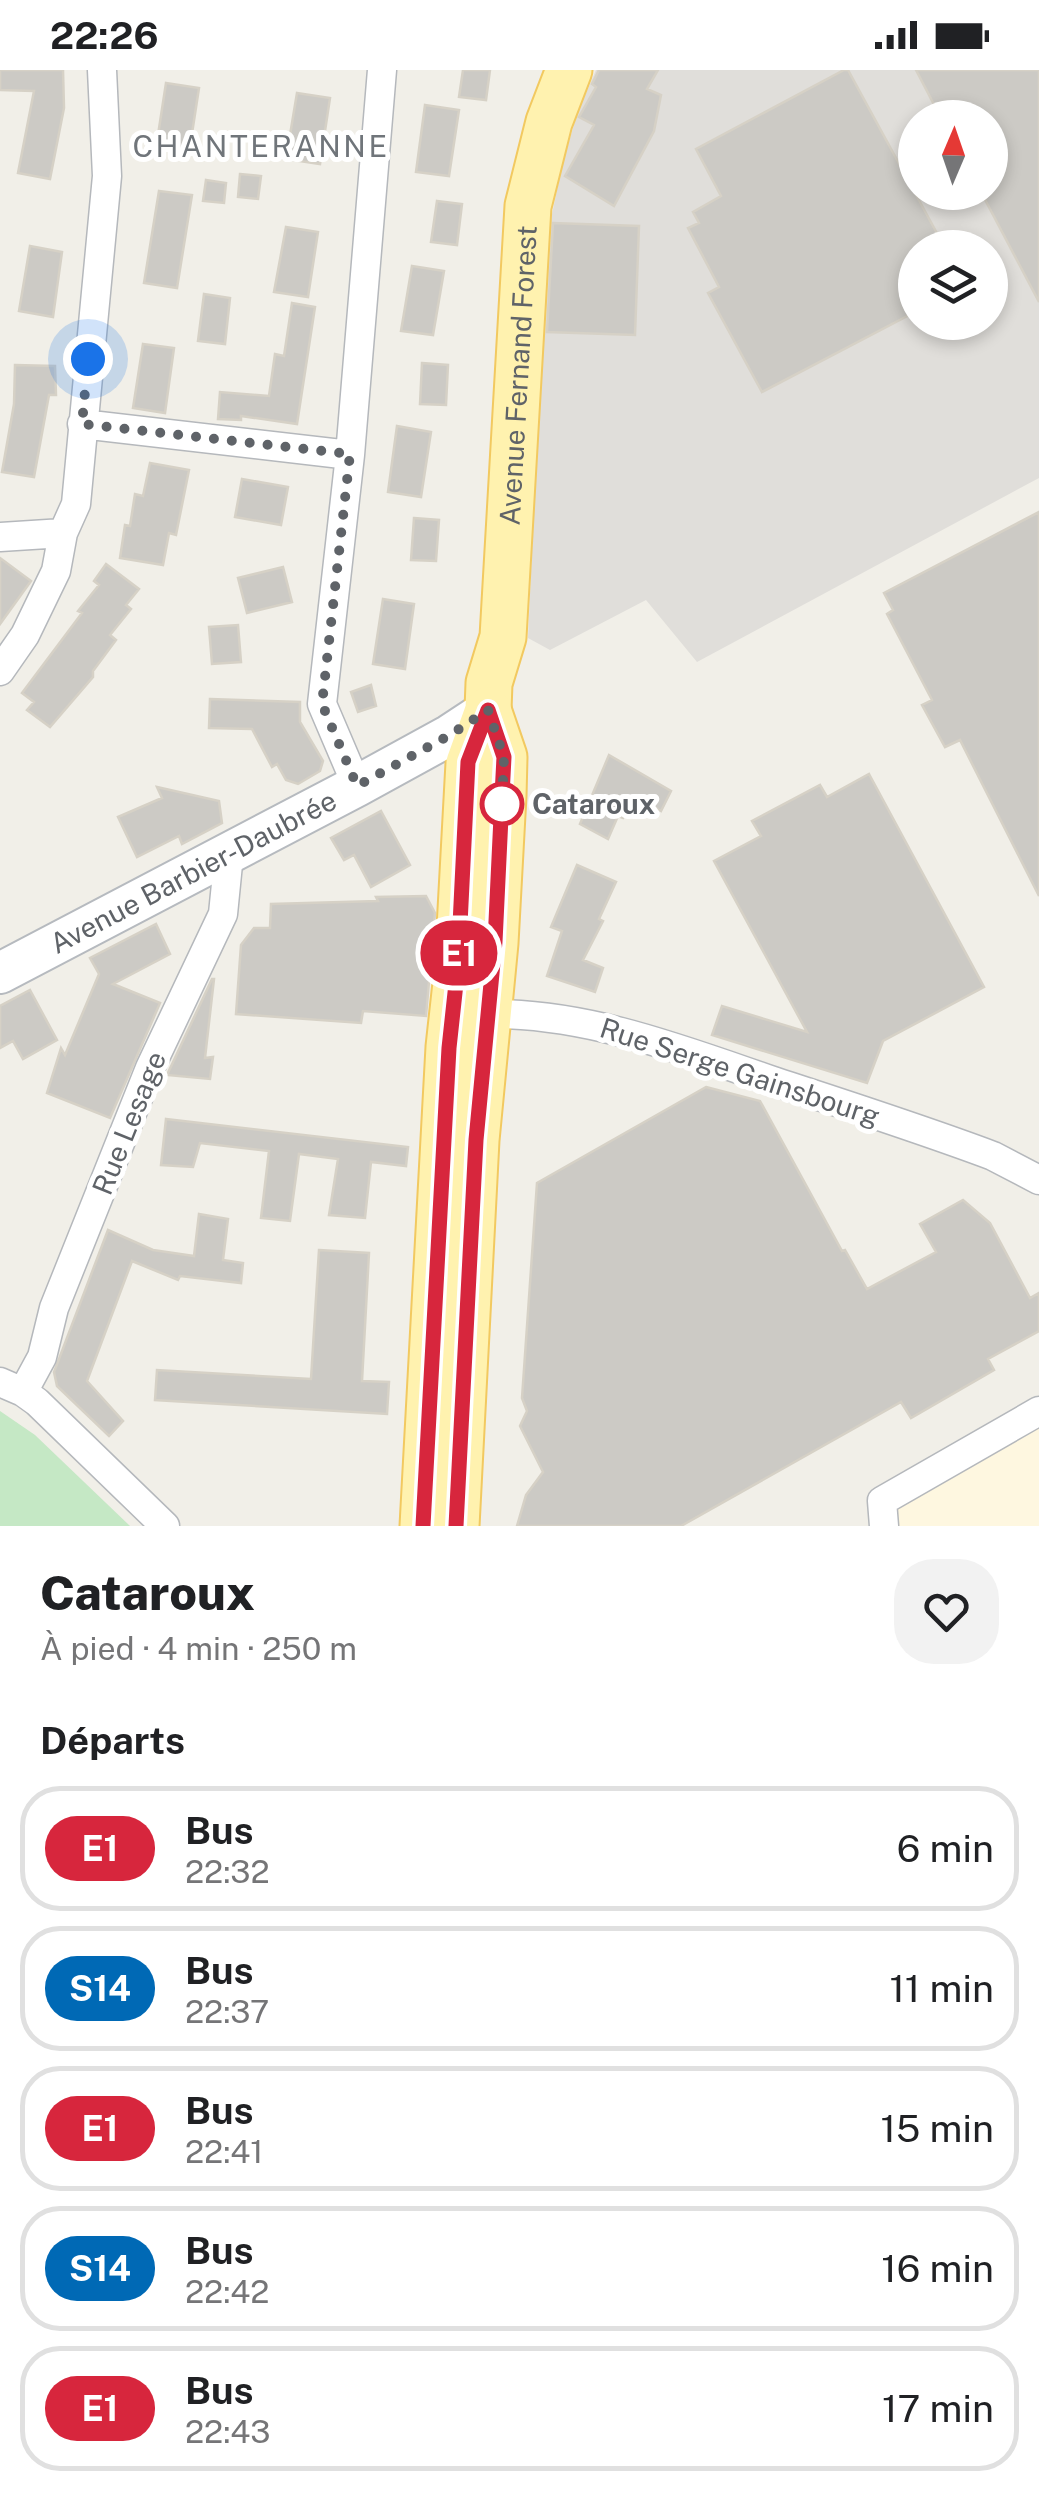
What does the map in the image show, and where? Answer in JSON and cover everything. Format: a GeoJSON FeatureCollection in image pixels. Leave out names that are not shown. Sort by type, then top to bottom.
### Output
{"type":"FeatureCollection","features":[{"type":"Feature","properties":{"kind":"main road","name":"Avenue Fernand Forest"},"geometry":{"type":"LineString","coordinates":[[489,697],[480,642],[502,252],[512,185],[531,110],[546,70]]}},
{"type":"Feature","properties":{"kind":"main road","name":"Avenue Fernand Forest"},"geometry":{"type":"LineString","coordinates":[[489,697],[503,636],[528,206],[568,70]]}},
{"type":"Feature","properties":{"kind":"main road","name":"Avenue Barbier-Daubrée"},"geometry":{"type":"LineString","coordinates":[[0,973],[450,735],[489,697]]}},
{"type":"Feature","properties":{"kind":"main road"},"geometry":{"type":"LineString","coordinates":[[423,1526],[468,762],[489,697]]}},
{"type":"Feature","properties":{"kind":"main road"},"geometry":{"type":"LineString","coordinates":[[456,1526],[476,1140],[495,942],[504,757],[489,697]]}},
{"type":"Feature","properties":{"kind":"street"},"geometry":{"type":"LineString","coordinates":[[0,671],[25,635],[56,571],[63,533],[76,504],[107,176],[102,70]]}},
{"type":"Feature","properties":{"kind":"street"},"geometry":{"type":"LineString","coordinates":[[357,786],[322,704],[350,454],[382,70]]}},
{"type":"Feature","properties":{"kind":"street"},"geometry":{"type":"LineString","coordinates":[[82,424],[350,454]]}},
{"type":"Feature","properties":{"kind":"street"},"geometry":{"type":"LineString","coordinates":[[0,537],[63,533]]}},
{"type":"Feature","properties":{"kind":"street","name":"Rue Lesage"},"geometry":{"type":"LineString","coordinates":[[12,1386],[42,1357],[54,1308],[150,1068],[223,914],[229,854]]}},
{"type":"Feature","properties":{"kind":"street"},"geometry":{"type":"LineString","coordinates":[[449,1048],[488,1014],[470,994],[458,965]]}},
{"type":"Feature","properties":{"kind":"street","name":"Rue Serge Gainsbourg"},"geometry":{"type":"LineString","coordinates":[[488,1014],[526,1014],[579,1022],[694,1054],[965,1145],[1039,1180]]}},
{"type":"Feature","properties":{"kind":"street"},"geometry":{"type":"LineString","coordinates":[[12,1386],[164,1526]]}},
{"type":"Feature","properties":{"kind":"street"},"geometry":{"type":"LineString","coordinates":[[883,1514],[1039,1411]]}},
{"type":"Feature","properties":{"kind":"shaded area"},"geometry":{"type":"Polygon","coordinates":[[[596,70],[1039,70],[1039,478],[697,662],[646,600],[550,650],[528,638],[546,243],[577,114],[596,70]]]}},
{"type":"Feature","properties":{"kind":"shaded area"},"geometry":{"type":"Polygon","coordinates":[[[1039,1411],[1039,1526],[884,1526],[882,1501],[1039,1411]]]}},
{"type":"Feature","properties":{"kind":"green space"},"geometry":{"type":"Polygon","coordinates":[[[0,1411],[35,1435],[130,1526],[0,1526],[0,1411]]]}},
{"type":"Feature","properties":{"kind":"building"},"geometry":{"type":"Polygon","coordinates":[[[0,70],[63,70],[64,108],[50,179],[18,173],[34,91],[0,90],[0,70]]]}},
{"type":"Feature","properties":{"kind":"building"},"geometry":{"type":"Polygon","coordinates":[[[463,70],[490,70],[486,100],[459,97],[463,70]]]}},
{"type":"Feature","properties":{"kind":"building"},"geometry":{"type":"Polygon","coordinates":[[[599,70],[658,70],[647,89],[661,95],[654,131],[614,206],[565,176],[594,125],[579,117],[596,87],[592,84],[599,70]]]}},
{"type":"Feature","properties":{"kind":"building"},"geometry":{"type":"Polygon","coordinates":[[[848,70],[898,162],[898,210],[924,210],[935,230],[898,230],[898,321],[762,392],[708,293],[719,287],[688,228],[699,223],[693,212],[721,196],[696,149],[848,70]]]}},
{"type":"Feature","properties":{"kind":"building"},"geometry":{"type":"Polygon","coordinates":[[[916,70],[1039,70],[1039,302],[1008,243],[1008,230],[1001,230],[990,210],[1008,210],[1008,100],[932,100],[916,70]]]}},
{"type":"Feature","properties":{"kind":"building"},"geometry":{"type":"Polygon","coordinates":[[[166,83],[199,88],[189,153],[156,148],[166,83]]]}},
{"type":"Feature","properties":{"kind":"building"},"geometry":{"type":"Polygon","coordinates":[[[297,93],[330,98],[320,164],[286,159],[297,93]]]}},
{"type":"Feature","properties":{"kind":"building"},"geometry":{"type":"Polygon","coordinates":[[[425,105],[459,110],[449,176],[416,172],[425,105]]]}},
{"type":"Feature","properties":{"kind":"building"},"geometry":{"type":"Polygon","coordinates":[[[240,174],[261,176],[258,199],[238,197],[240,174]]]}},
{"type":"Feature","properties":{"kind":"building"},"geometry":{"type":"Polygon","coordinates":[[[206,180],[226,183],[224,203],[203,201],[206,180]]]}},
{"type":"Feature","properties":{"kind":"building"},"geometry":{"type":"Polygon","coordinates":[[[159,191],[192,195],[177,288],[144,283],[159,191]]]}},
{"type":"Feature","properties":{"kind":"building"},"geometry":{"type":"Polygon","coordinates":[[[437,201],[462,204],[457,245],[431,242],[437,201]]]}},
{"type":"Feature","properties":{"kind":"building"},"geometry":{"type":"Polygon","coordinates":[[[553,223],[639,226],[635,335],[547,332],[553,223]]]}},
{"type":"Feature","properties":{"kind":"building"},"geometry":{"type":"Polygon","coordinates":[[[286,227],[318,232],[308,297],[274,292],[286,227]]]}},
{"type":"Feature","properties":{"kind":"building"},"geometry":{"type":"Polygon","coordinates":[[[30,246],[62,252],[53,317],[19,311],[30,246]]]}},
{"type":"Feature","properties":{"kind":"building"},"geometry":{"type":"Polygon","coordinates":[[[412,266],[444,271],[433,335],[401,331],[412,266]]]}},
{"type":"Feature","properties":{"kind":"building"},"geometry":{"type":"Polygon","coordinates":[[[204,294],[230,298],[225,344],[198,341],[204,294]]]}},
{"type":"Feature","properties":{"kind":"building"},"geometry":{"type":"Polygon","coordinates":[[[292,303],[315,307],[297,424],[241,416],[241,420],[218,419],[220,392],[269,396],[275,354],[284,356],[292,303]]]}},
{"type":"Feature","properties":{"kind":"building"},"geometry":{"type":"Polygon","coordinates":[[[143,344],[174,348],[165,413],[133,408],[143,344]]]}},
{"type":"Feature","properties":{"kind":"building"},"geometry":{"type":"Polygon","coordinates":[[[422,363],[448,365],[446,405],[420,404],[422,363]]]}},
{"type":"Feature","properties":{"kind":"building"},"geometry":{"type":"Polygon","coordinates":[[[15,365],[55,366],[56,395],[49,395],[34,477],[2,472],[14,404],[15,365]]]}},
{"type":"Feature","properties":{"kind":"building"},"geometry":{"type":"Polygon","coordinates":[[[397,426],[431,432],[421,497],[388,492],[397,426]]]}},
{"type":"Feature","properties":{"kind":"building"},"geometry":{"type":"Polygon","coordinates":[[[150,463],[189,470],[176,535],[169,533],[163,565],[120,558],[125,525],[130,526],[135,494],[143,496],[150,463]]]}},
{"type":"Feature","properties":{"kind":"building"},"geometry":{"type":"Polygon","coordinates":[[[242,479],[288,487],[281,525],[235,517],[242,479]]]}},
{"type":"Feature","properties":{"kind":"building"},"geometry":{"type":"Polygon","coordinates":[[[1039,512],[1039,896],[960,740],[945,747],[922,705],[932,700],[887,614],[893,610],[884,593],[1039,512]]]}},
{"type":"Feature","properties":{"kind":"building"},"geometry":{"type":"Polygon","coordinates":[[[414,518],[439,520],[436,561],[411,560],[414,518]]]}},
{"type":"Feature","properties":{"kind":"building"},"geometry":{"type":"Polygon","coordinates":[[[0,558],[31,581],[0,624],[0,558]]]}},
{"type":"Feature","properties":{"kind":"building"},"geometry":{"type":"Polygon","coordinates":[[[106,564],[139,589],[126,605],[131,609],[110,635],[116,640],[93,671],[93,677],[50,727],[27,710],[34,702],[22,693],[82,613],[78,611],[99,585],[94,581],[106,564]]]}},
{"type":"Feature","properties":{"kind":"building"},"geometry":{"type":"Polygon","coordinates":[[[283,567],[292,602],[247,613],[238,578],[283,567]]]}},
{"type":"Feature","properties":{"kind":"building"},"geometry":{"type":"Polygon","coordinates":[[[383,599],[414,604],[405,669],[373,664],[383,599]]]}},
{"type":"Feature","properties":{"kind":"building"},"geometry":{"type":"Polygon","coordinates":[[[238,625],[241,662],[212,664],[209,627],[238,625]]]}},
{"type":"Feature","properties":{"kind":"building"},"geometry":{"type":"Polygon","coordinates":[[[371,685],[376,706],[358,712],[351,692],[371,685]]]}},
{"type":"Feature","properties":{"kind":"building"},"geometry":{"type":"Polygon","coordinates":[[[210,699],[300,702],[300,722],[323,761],[320,771],[298,784],[286,780],[277,764],[272,767],[252,729],[209,728],[210,699]]]}},
{"type":"Feature","properties":{"kind":"building"},"geometry":{"type":"Polygon","coordinates":[[[609,755],[671,791],[661,811],[635,796],[623,818],[618,816],[608,839],[580,824],[609,755]]]}},
{"type":"Feature","properties":{"kind":"building"},"geometry":{"type":"Polygon","coordinates":[[[869,774],[984,987],[883,1041],[867,1083],[712,1035],[722,1006],[807,1032],[714,861],[761,836],[752,821],[820,785],[827,797],[869,774]]]}},
{"type":"Feature","properties":{"kind":"building"},"geometry":{"type":"Polygon","coordinates":[[[157,787],[219,801],[222,823],[182,844],[179,836],[137,857],[118,817],[162,798],[157,787]]]}},
{"type":"Feature","properties":{"kind":"building"},"geometry":{"type":"Polygon","coordinates":[[[381,811],[410,865],[371,887],[354,855],[344,860],[331,838],[381,811]]]}},
{"type":"Feature","properties":{"kind":"building"},"geometry":{"type":"Polygon","coordinates":[[[577,865],[616,882],[599,919],[603,921],[583,960],[603,968],[595,992],[547,976],[562,931],[551,927],[577,865]]]}},
{"type":"Feature","properties":{"kind":"building"},"geometry":{"type":"Polygon","coordinates":[[[426,896],[435,913],[426,1016],[363,1011],[361,1023],[236,1014],[241,945],[254,928],[270,928],[271,904],[426,896]]]}},
{"type":"Feature","properties":{"kind":"building"},"geometry":{"type":"Polygon","coordinates":[[[156,924],[170,954],[113,984],[160,1003],[110,1118],[47,1093],[61,1048],[65,1055],[99,974],[90,958],[156,924]]]}},
{"type":"Feature","properties":{"kind":"building"},"geometry":{"type":"Polygon","coordinates":[[[212,979],[205,1058],[213,1057],[210,1079],[167,1075],[212,979]]]}},
{"type":"Feature","properties":{"kind":"building"},"geometry":{"type":"Polygon","coordinates":[[[30,990],[57,1040],[23,1059],[13,1041],[0,1048],[0,1006],[30,990]]]}},
{"type":"Feature","properties":{"kind":"building"},"geometry":{"type":"Polygon","coordinates":[[[706,1087],[760,1101],[867,1289],[936,1252],[920,1224],[963,1200],[990,1223],[1030,1298],[1039,1293],[1039,1331],[988,1359],[994,1370],[911,1418],[901,1402],[681,1526],[517,1526],[526,1495],[543,1472],[520,1426],[527,1411],[522,1398],[537,1183],[706,1087]]]}},
{"type":"Feature","properties":{"kind":"building"},"geometry":{"type":"Polygon","coordinates":[[[166,1119],[408,1147],[406,1166],[371,1162],[365,1218],[329,1215],[338,1159],[299,1154],[290,1221],[261,1218],[269,1151],[200,1143],[193,1167],[161,1165],[166,1119]]]}},
{"type":"Feature","properties":{"kind":"building"},"geometry":{"type":"Polygon","coordinates":[[[199,1214],[228,1219],[223,1260],[243,1263],[241,1283],[180,1276],[178,1280],[132,1261],[87,1381],[123,1421],[109,1436],[57,1386],[54,1372],[108,1230],[153,1250],[194,1256],[199,1214]]]}},
{"type":"Feature","properties":{"kind":"building"},"geometry":{"type":"Polygon","coordinates":[[[319,1250],[369,1253],[362,1381],[389,1382],[387,1414],[155,1400],[157,1370],[311,1379],[319,1250]]]}},
{"type":"Feature","properties":{"kind":"bus line","name":"E1"},"geometry":{"type":"LineString","coordinates":[[423,1526],[468,762],[488,710],[504,757],[495,942],[476,1140],[456,1526]]}},
{"type":"Feature","properties":{"kind":"place","name":"Cataroux"},"geometry":{"type":"Point","coordinates":[502,804]}},
{"type":"Feature","properties":{"kind":"district","name":"CHANTERANNE"},"geometry":{"type":"Point","coordinates":[261,147]}},
{"type":"Feature","properties":{"kind":"route"},"geometry":{"type":"LineString","coordinates":[[88,359],[82,424],[350,454],[322,704],[357,786],[488,710],[504,757],[502,804]]}}]}
